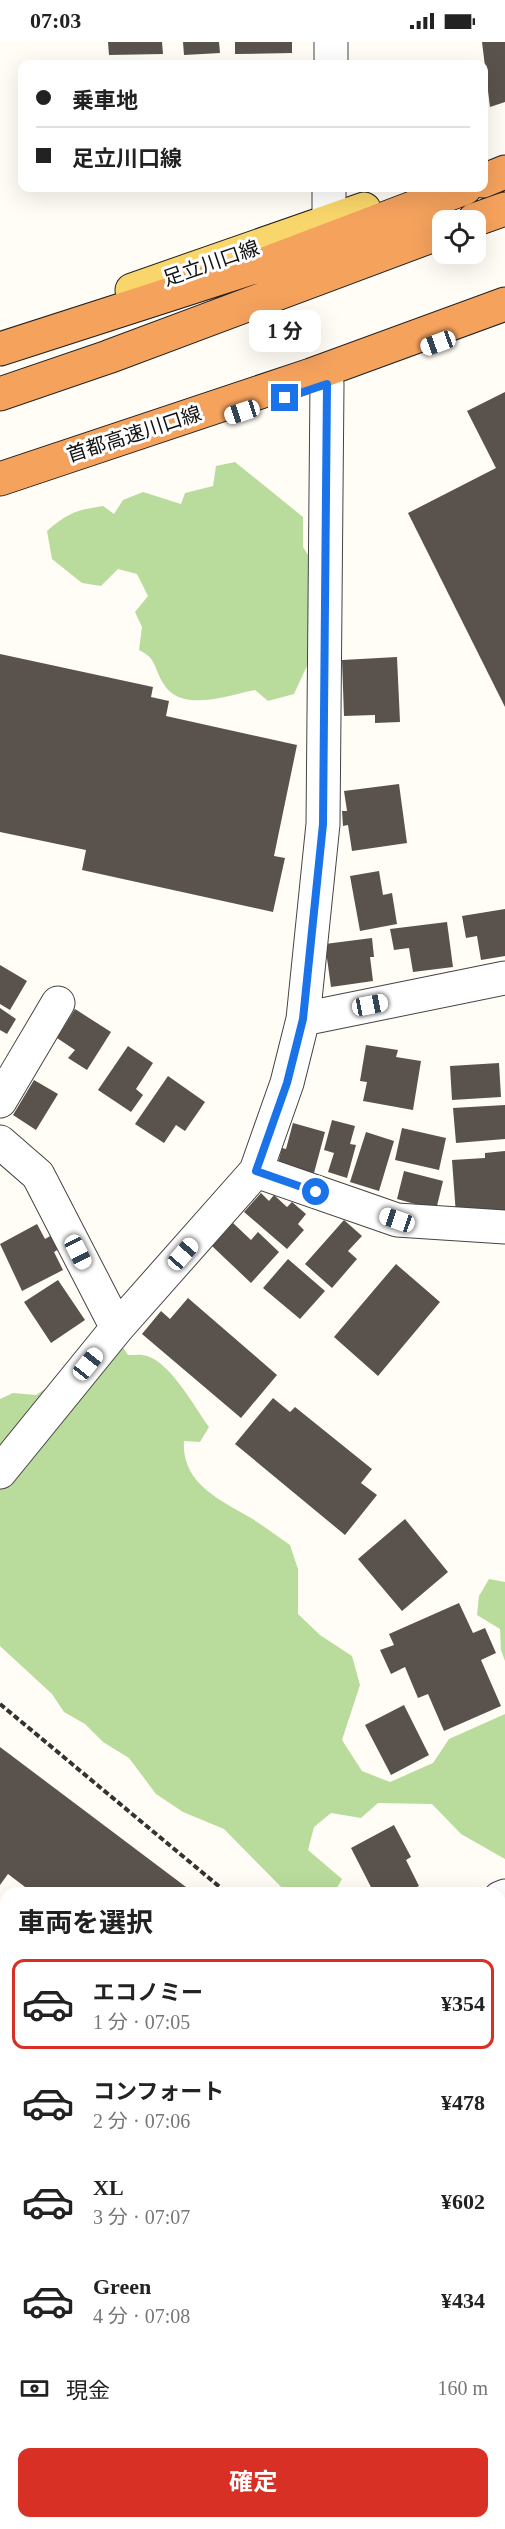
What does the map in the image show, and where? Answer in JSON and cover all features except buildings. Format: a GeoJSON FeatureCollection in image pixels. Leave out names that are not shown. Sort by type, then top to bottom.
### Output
{"type":"FeatureCollection","features":[{"type":"Feature","properties":{"kind":"highway"},"geometry":{"type":"LineString","coordinates":[[488,179],[505,172]]}},
{"type":"Feature","properties":{"kind":"highway"},"geometry":{"type":"LineString","coordinates":[[0,350],[270,262],[454,192]]}},
{"type":"Feature","properties":{"kind":"highway"},"geometry":{"type":"LineString","coordinates":[[486,216],[505,209]]}},
{"type":"Feature","properties":{"kind":"highway"},"geometry":{"type":"LineString","coordinates":[[0,394],[108,357],[432,236]]}},
{"type":"Feature","properties":{"kind":"highway","name":"首都高速川口線"},"geometry":{"type":"LineString","coordinates":[[0,478],[311,375],[505,304]]}},
{"type":"Feature","properties":{"kind":"highway"},"geometry":{"type":"LineString","coordinates":[[0,472],[55,461]]}},
{"type":"Feature","properties":{"kind":"main road"},"geometry":{"type":"LineString","coordinates":[[488,163],[505,156]]}},
{"type":"Feature","properties":{"kind":"main road","name":"足立川口線"},"geometry":{"type":"LineString","coordinates":[[0,336],[411,192]]}},
{"type":"Feature","properties":{"kind":"main road"},"geometry":{"type":"LineString","coordinates":[[0,493],[327,384],[505,318]]}},
{"type":"Feature","properties":{"kind":"street"},"geometry":{"type":"LineString","coordinates":[[331,42],[331,60]]}},
{"type":"Feature","properties":{"kind":"street"},"geometry":{"type":"LineString","coordinates":[[329,192],[329,222]]}},
{"type":"Feature","properties":{"kind":"street"},"geometry":{"type":"LineString","coordinates":[[0,1472],[117,1328],[256,1171],[287,1083],[303,1019],[323,824],[327,384]]}},
{"type":"Feature","properties":{"kind":"street"},"geometry":{"type":"LineString","coordinates":[[303,1019],[505,978]]}},
{"type":"Feature","properties":{"kind":"street"},"geometry":{"type":"LineString","coordinates":[[0,1101],[58,1003]]}},
{"type":"Feature","properties":{"kind":"street"},"geometry":{"type":"LineString","coordinates":[[0,1142],[38,1175],[117,1328]]}},
{"type":"Feature","properties":{"kind":"street"},"geometry":{"type":"LineString","coordinates":[[256,1171],[397,1220],[505,1227]]}},
{"type":"Feature","properties":{"kind":"path"},"geometry":{"type":"LineString","coordinates":[[0,1704],[220,1887]]}},
{"type":"Feature","properties":{"kind":"green space"},"geometry":{"type":"Polygon","coordinates":[[[235,462],[303,517],[303,547],[313,563],[318,642],[294,694],[268,701],[255,690],[206,700],[181,698],[163,683],[152,660],[139,650],[142,627],[135,612],[148,596],[137,574],[118,569],[101,586],[82,583],[52,559],[47,531],[67,516],[86,509],[103,506],[114,514],[123,500],[143,492],[181,504],[185,493],[213,486],[216,466],[235,462]]]}},
{"type":"Feature","properties":{"kind":"green space"},"geometry":{"type":"Polygon","coordinates":[[[118,1340],[128,1355],[147,1356],[165,1367],[182,1387],[209,1427],[200,1442],[184,1441],[185,1456],[196,1479],[215,1497],[256,1521],[290,1545],[298,1569],[298,1614],[320,1635],[352,1656],[360,1685],[342,1740],[362,1771],[390,1782],[433,1763],[449,1739],[505,1714],[505,1859],[461,1834],[432,1804],[378,1803],[361,1818],[331,1813],[314,1827],[308,1850],[342,1879],[337,1887],[281,1887],[224,1829],[183,1812],[156,1794],[129,1758],[103,1742],[85,1724],[64,1712],[52,1694],[0,1646],[0,1399],[13,1393],[36,1395],[118,1340]]]}},
{"type":"Feature","properties":{"kind":"green space"},"geometry":{"type":"Polygon","coordinates":[[[489,1579],[505,1582],[505,1661],[501,1650],[500,1629],[477,1615],[479,1596],[489,1579]]]}},
{"type":"Feature","properties":{"kind":"route"},"geometry":{"type":"LineString","coordinates":[[285,398],[327,384],[323,824],[303,1019],[287,1083],[256,1171],[316,1192]]}}]}
